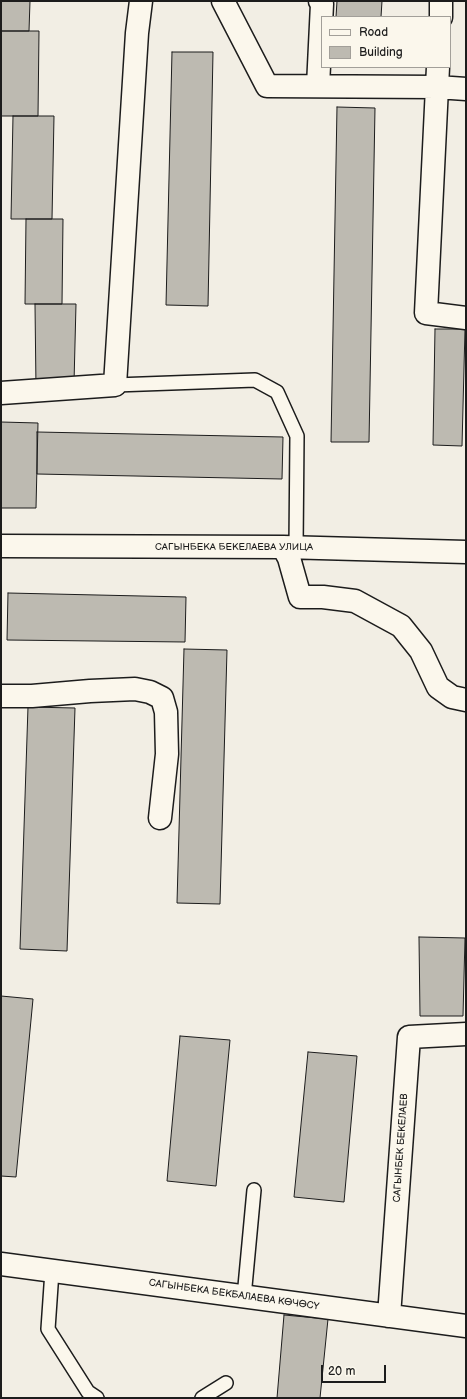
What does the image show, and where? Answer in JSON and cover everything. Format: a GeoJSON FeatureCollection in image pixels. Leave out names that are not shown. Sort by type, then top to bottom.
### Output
{"type":"FeatureCollection","features":[{"type":"Feature","properties":{"kind":"street"},"geometry":{"type":"LineString","coordinates":[[1,393],[115,385],[137,33],[141,1]]}},
{"type":"Feature","properties":{"kind":"street"},"geometry":{"type":"LineString","coordinates":[[223,1],[267,86],[318,86],[438,77],[466,89]]}},
{"type":"Feature","properties":{"kind":"street"},"geometry":{"type":"LineString","coordinates":[[320,1],[322,4],[321,16]]}},
{"type":"Feature","properties":{"kind":"street"},"geometry":{"type":"LineString","coordinates":[[441,1],[441,16]]}},
{"type":"Feature","properties":{"kind":"street"},"geometry":{"type":"LineString","coordinates":[[318,86],[321,24]]}},
{"type":"Feature","properties":{"kind":"street"},"geometry":{"type":"LineString","coordinates":[[438,77],[426,313],[466,318]]}},
{"type":"Feature","properties":{"kind":"street","name":"САГЫНБЕКА БЕКЕЛАЕВА УЛИЦА"},"geometry":{"type":"LineString","coordinates":[[1,546],[290,547],[466,552]]}},
{"type":"Feature","properties":{"kind":"street"},"geometry":{"type":"LineString","coordinates":[[290,547],[290,558],[300,597],[323,597],[355,601],[401,626],[420,651],[438,687],[452,697],[466,700]]}},
{"type":"Feature","properties":{"kind":"street"},"geometry":{"type":"LineString","coordinates":[[1,696],[32,696],[135,689],[150,692],[162,698],[166,712],[167,754],[160,818]]}},
{"type":"Feature","properties":{"kind":"street","name":"САГЫНБЕК БЕКЕЛАЕВ"},"geometry":{"type":"LineString","coordinates":[[389,1316],[409,1037],[466,1034]]}},
{"type":"Feature","properties":{"kind":"street","name":"САГЫНБЕКА БЕКБАЛАЕВА КӨЧӨСҮ"},"geometry":{"type":"LineString","coordinates":[[1,1264],[466,1326]]}},
{"type":"Feature","properties":{"kind":"lane"},"geometry":{"type":"LineString","coordinates":[[115,385],[255,380],[277,392],[297,436],[290,547]]}},
{"type":"Feature","properties":{"kind":"lane"},"geometry":{"type":"LineString","coordinates":[[244,1297],[254,1190]]}},
{"type":"Feature","properties":{"kind":"lane"},"geometry":{"type":"LineString","coordinates":[[52,1271],[48,1329],[88,1392],[97,1398]]}},
{"type":"Feature","properties":{"kind":"lane"},"geometry":{"type":"LineString","coordinates":[[202,1398],[226,1383]]}},
{"type":"Feature","properties":{"kind":"building"},"geometry":{"type":"Polygon","coordinates":[[[1,1],[30,1],[29,31],[1,31],[1,1]]]}},
{"type":"Feature","properties":{"kind":"building"},"geometry":{"type":"Polygon","coordinates":[[[337,1],[382,1],[381,16],[336,16],[337,1]]]}},
{"type":"Feature","properties":{"kind":"building"},"geometry":{"type":"Polygon","coordinates":[[[1,31],[39,31],[38,116],[1,116],[1,31]]]}},
{"type":"Feature","properties":{"kind":"building"},"geometry":{"type":"Polygon","coordinates":[[[172,52],[213,52],[208,306],[166,305],[172,52]]]}},
{"type":"Feature","properties":{"kind":"building"},"geometry":{"type":"Polygon","coordinates":[[[337,107],[375,108],[369,442],[331,442],[337,107]]]}},
{"type":"Feature","properties":{"kind":"building"},"geometry":{"type":"Polygon","coordinates":[[[13,116],[54,116],[52,219],[11,219],[13,116]]]}},
{"type":"Feature","properties":{"kind":"building"},"geometry":{"type":"Polygon","coordinates":[[[26,219],[63,219],[62,304],[25,304],[26,219]]]}},
{"type":"Feature","properties":{"kind":"building"},"geometry":{"type":"Polygon","coordinates":[[[35,304],[76,304],[74,383],[36,388],[35,304]]]}},
{"type":"Feature","properties":{"kind":"building"},"geometry":{"type":"Polygon","coordinates":[[[435,329],[465,329],[462,446],[433,445],[435,329]]]}},
{"type":"Feature","properties":{"kind":"building"},"geometry":{"type":"Polygon","coordinates":[[[1,422],[38,423],[36,508],[1,508],[1,422]]]}},
{"type":"Feature","properties":{"kind":"building"},"geometry":{"type":"Polygon","coordinates":[[[37,432],[283,437],[282,479],[37,474],[37,432]]]}},
{"type":"Feature","properties":{"kind":"building"},"geometry":{"type":"Polygon","coordinates":[[[8,593],[186,597],[185,642],[7,640],[8,593]]]}},
{"type":"Feature","properties":{"kind":"building"},"geometry":{"type":"Polygon","coordinates":[[[184,649],[227,650],[220,904],[177,903],[184,649]]]}},
{"type":"Feature","properties":{"kind":"building"},"geometry":{"type":"Polygon","coordinates":[[[28,707],[75,708],[67,951],[20,949],[28,707]]]}},
{"type":"Feature","properties":{"kind":"building"},"geometry":{"type":"Polygon","coordinates":[[[419,937],[465,938],[463,1016],[420,1016],[419,937]]]}},
{"type":"Feature","properties":{"kind":"building"},"geometry":{"type":"Polygon","coordinates":[[[1,996],[33,999],[16,1177],[1,1176],[1,996]]]}},
{"type":"Feature","properties":{"kind":"building"},"geometry":{"type":"Polygon","coordinates":[[[180,1036],[230,1040],[216,1186],[167,1181],[180,1036]]]}},
{"type":"Feature","properties":{"kind":"building"},"geometry":{"type":"Polygon","coordinates":[[[308,1052],[357,1056],[344,1202],[294,1197],[308,1052]]]}},
{"type":"Feature","properties":{"kind":"building"},"geometry":{"type":"Polygon","coordinates":[[[284,1315],[328,1319],[320,1398],[277,1398],[284,1315]]]}}]}
